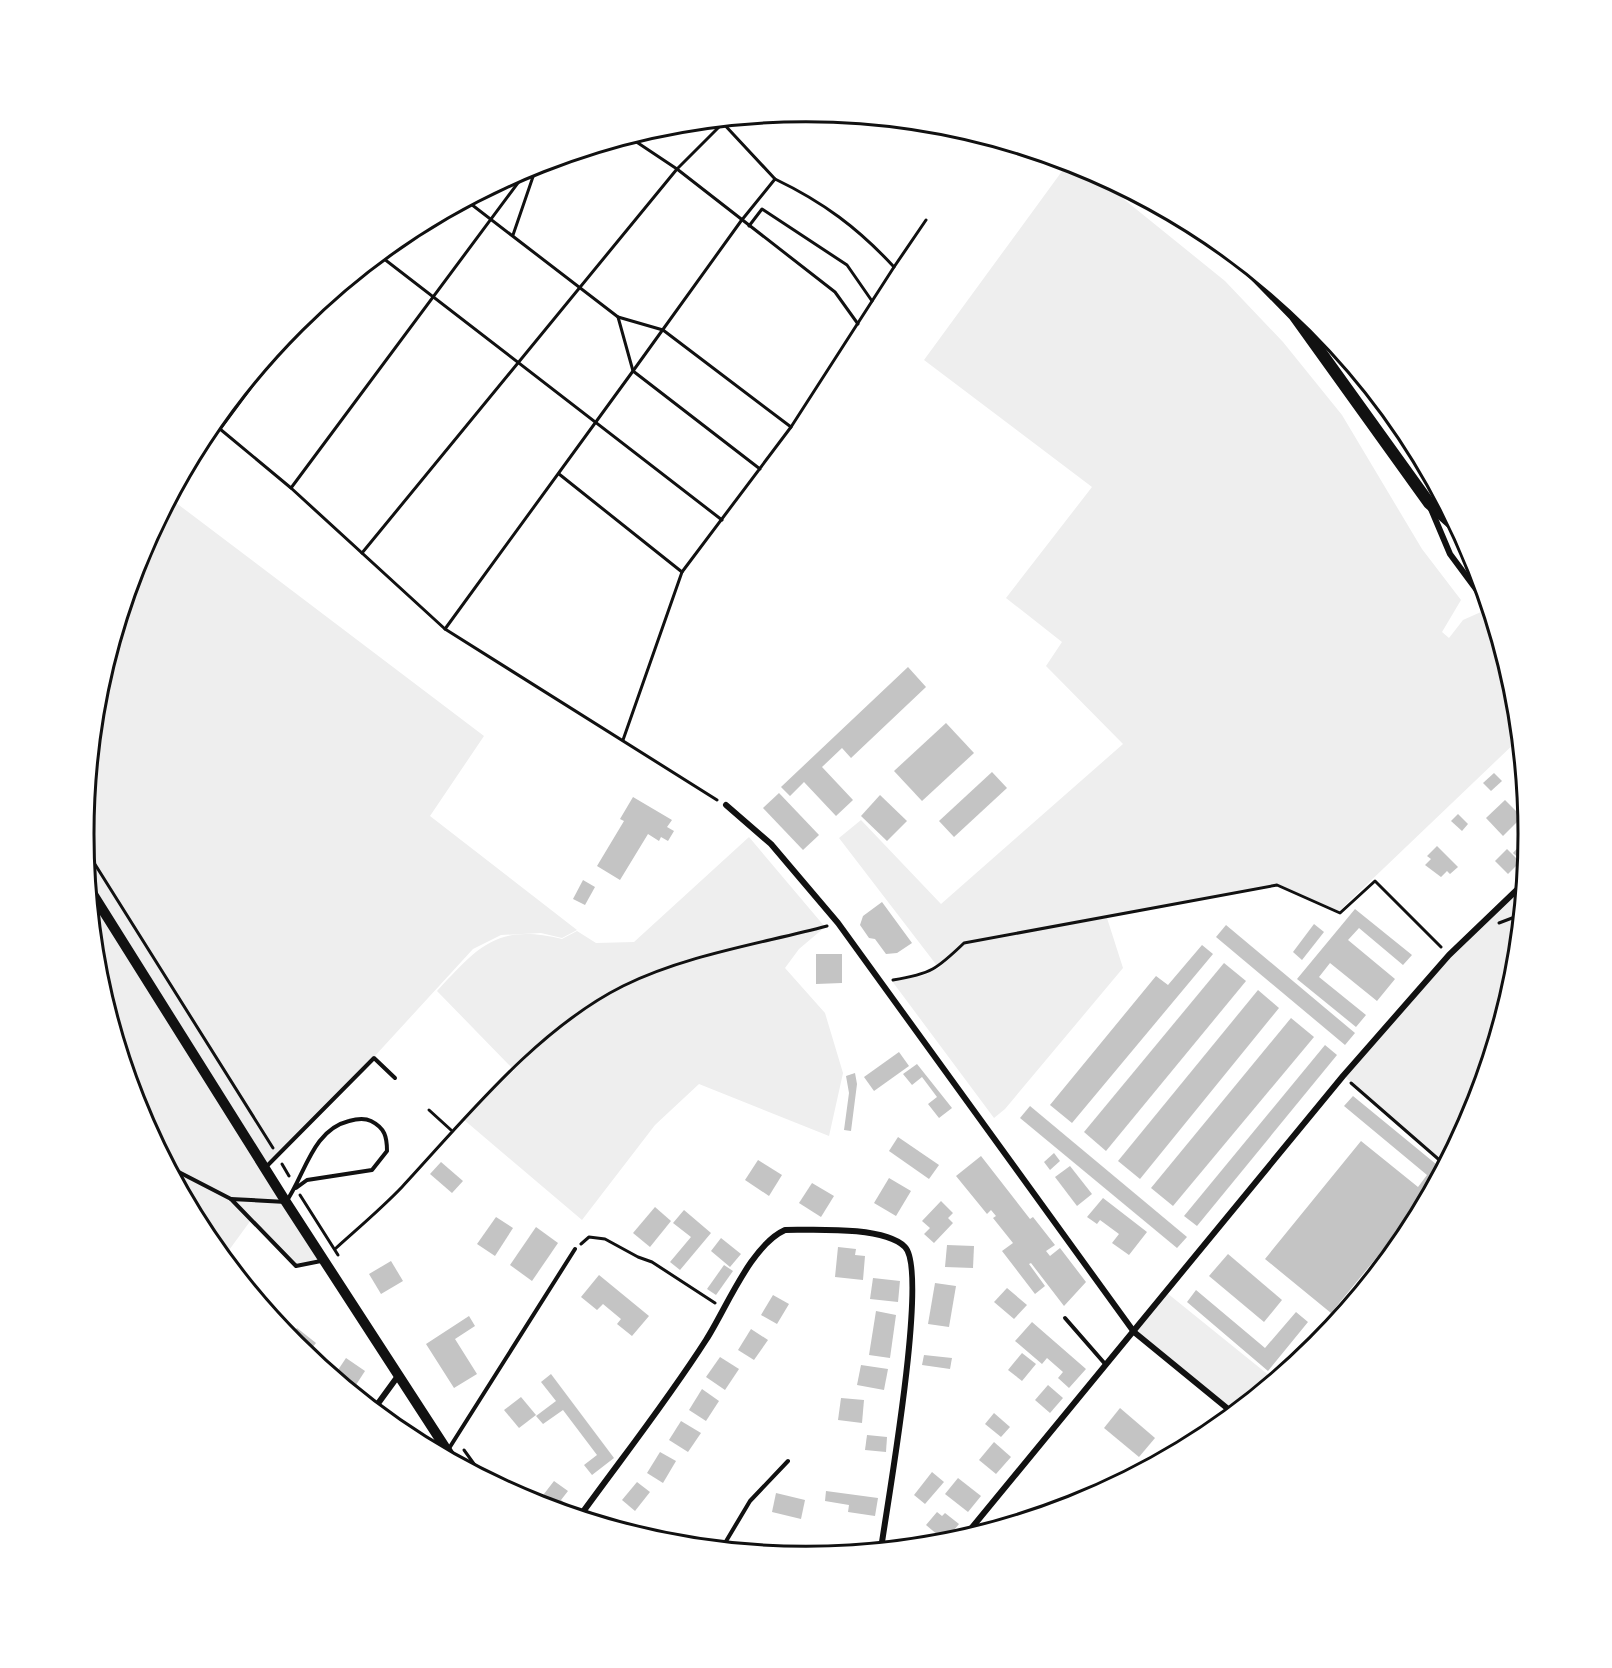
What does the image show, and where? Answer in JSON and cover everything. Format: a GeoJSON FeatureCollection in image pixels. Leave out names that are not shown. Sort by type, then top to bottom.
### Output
{"type":"FeatureCollection","features":[{"type":"Feature","properties":{"kind":"main road"},"geometry":{"type":"LineString","coordinates":[[1295,318],[1429,503],[1441,514]]}},
{"type":"Feature","properties":{"kind":"street"},"geometry":{"type":"LineString","coordinates":[[1429,503],[1450,554],[1471,583]]}},
{"type":"Feature","properties":{"kind":"street"},"geometry":{"type":"LineString","coordinates":[[726,805],[771,844],[838,923],[1134,1332],[1226,1407]]}},
{"type":"Feature","properties":{"kind":"street"},"geometry":{"type":"LineString","coordinates":[[977,1524],[1343,1076],[1449,955],[1515,893]]}},
{"type":"Feature","properties":{"kind":"street"},"geometry":{"type":"LineString","coordinates":[[98,903],[264,1169],[444,1446]]}},
{"type":"Feature","properties":{"kind":"street"},"geometry":{"type":"LineString","coordinates":[[584,1510],[706,1341],[759,1252],[773,1235],[785,1230],[876,1234],[906,1247],[911,1258],[912,1269],[908,1370],[881,1541]]}},
{"type":"Feature","properties":{"kind":"street"},"geometry":{"type":"LineString","coordinates":[[379,1402],[398,1376]]}},
{"type":"Feature","properties":{"kind":"lane"},"geometry":{"type":"LineString","coordinates":[[264,1169],[279,1157],[374,1058],[395,1078]]}},
{"type":"Feature","properties":{"kind":"lane"},"geometry":{"type":"LineString","coordinates":[[231,1199],[286,1202],[296,1188],[315,1147],[342,1122],[368,1119],[381,1127],[387,1138],[387,1151],[372,1170],[307,1180],[296,1188]]}},
{"type":"Feature","properties":{"kind":"lane"},"geometry":{"type":"LineString","coordinates":[[181,1173],[231,1199],[296,1266],[324,1260]]}},
{"type":"Feature","properties":{"kind":"lane"},"geometry":{"type":"LineString","coordinates":[[448,1449],[575,1249]]}},
{"type":"Feature","properties":{"kind":"lane"},"geometry":{"type":"LineString","coordinates":[[1065,1317],[1106,1366]]}},
{"type":"Feature","properties":{"kind":"lane"},"geometry":{"type":"LineString","coordinates":[[726,1540],[750,1501],[788,1461]]}},
{"type":"Feature","properties":{"kind":"path"},"geometry":{"type":"LineString","coordinates":[[726,128],[775,179],[811,196],[863,234],[894,267]]}},
{"type":"Feature","properties":{"kind":"path"},"geometry":{"type":"LineString","coordinates":[[362,554],[677,169],[715,129]]}},
{"type":"Feature","properties":{"kind":"path"},"geometry":{"type":"LineString","coordinates":[[638,143],[677,169],[835,292],[858,324]]}},
{"type":"Feature","properties":{"kind":"path"},"geometry":{"type":"LineString","coordinates":[[513,235],[533,178]]}},
{"type":"Feature","properties":{"kind":"path"},"geometry":{"type":"LineString","coordinates":[[445,629],[741,221],[775,179]]}},
{"type":"Feature","properties":{"kind":"path"},"geometry":{"type":"LineString","coordinates":[[291,488],[518,184]]}},
{"type":"Feature","properties":{"kind":"path"},"geometry":{"type":"LineString","coordinates":[[473,205],[618,318],[663,330],[791,427]]}},
{"type":"Feature","properties":{"kind":"path"},"geometry":{"type":"LineString","coordinates":[[749,226],[762,209],[847,265],[872,301]]}},
{"type":"Feature","properties":{"kind":"path"},"geometry":{"type":"LineString","coordinates":[[623,740],[682,572],[791,427],[926,220]]}},
{"type":"Feature","properties":{"kind":"path"},"geometry":{"type":"LineString","coordinates":[[386,260],[722,520]]}},
{"type":"Feature","properties":{"kind":"path"},"geometry":{"type":"LineString","coordinates":[[618,318],[633,371],[760,470]]}},
{"type":"Feature","properties":{"kind":"path"},"geometry":{"type":"LineString","coordinates":[[221,430],[291,488],[445,629],[726,805]]}},
{"type":"Feature","properties":{"kind":"path"},"geometry":{"type":"LineString","coordinates":[[558,474],[682,572]]}},
{"type":"Feature","properties":{"kind":"path"},"geometry":{"type":"LineString","coordinates":[[95,865],[335,1250],[401,1188],[451,1130],[555,1032],[581,1011],[621,987],[663,968],[838,923]]}},
{"type":"Feature","properties":{"kind":"path"},"geometry":{"type":"LineString","coordinates":[[881,983],[922,976],[939,967],[964,943],[1277,885],[1340,913],[1375,881],[1449,955]]}},
{"type":"Feature","properties":{"kind":"path"},"geometry":{"type":"LineString","coordinates":[[1343,1076],[1439,1159]]}},
{"type":"Feature","properties":{"kind":"path"},"geometry":{"type":"LineString","coordinates":[[429,1110],[451,1130]]}},
{"type":"Feature","properties":{"kind":"path"},"geometry":{"type":"LineString","coordinates":[[575,1249],[589,1237],[605,1239],[652,1262],[724,1309]]}},
{"type":"Feature","properties":{"kind":"shaded area"},"geometry":{"type":"Polygon","coordinates":[[[1062,171],[1119,195],[1225,281],[1283,342],[1342,415],[1422,549],[1461,600],[1442,632],[1449,638],[1463,620],[1481,612],[1483,614],[1504,695],[1512,746],[1339,911],[1277,884],[963,942],[938,967],[839,838],[861,820],[941,904],[1123,744],[1046,666],[1062,642],[1006,598],[1092,487],[924,360],[1062,171]]]}},
{"type":"Feature","properties":{"kind":"shaded area"},"geometry":{"type":"Polygon","coordinates":[[[176,503],[484,736],[430,816],[577,930],[562,938],[541,933],[501,935],[473,949],[373,1058],[265,1167],[98,899],[94,834],[96,787],[108,695],[132,605],[176,503]]]}},
{"type":"Feature","properties":{"kind":"shaded area"},"geometry":{"type":"Polygon","coordinates":[[[749,837],[825,927],[799,949],[785,968],[825,1013],[843,1073],[829,1136],[699,1084],[655,1125],[582,1220],[463,1119],[514,1070],[437,991],[477,951],[490,942],[505,937],[521,934],[562,939],[577,931],[596,943],[634,942],[749,837]]]}},
{"type":"Feature","properties":{"kind":"shaded area"},"geometry":{"type":"Polygon","coordinates":[[[1515,892],[1504,973],[1493,1018],[1480,1063],[1439,1159],[1344,1076],[1449,955],[1515,892]]]}},
{"type":"Feature","properties":{"kind":"shaded area"},"geometry":{"type":"Polygon","coordinates":[[[99,905],[284,1201],[232,1197],[180,1171],[168,1149],[132,1063],[119,1018],[108,973],[99,905]]]}},
{"type":"Feature","properties":{"kind":"shaded area"},"geometry":{"type":"Polygon","coordinates":[[[1107,918],[1123,968],[1005,1109],[994,1118],[892,981],[922,976],[939,968],[964,943],[1107,918]]]}},
{"type":"Feature","properties":{"kind":"shaded area"},"geometry":{"type":"Polygon","coordinates":[[[181,1174],[233,1200],[285,1203],[324,1259],[296,1266],[251,1220],[229,1250],[214,1229],[181,1174]]]}},
{"type":"Feature","properties":{"kind":"shaded area"},"geometry":{"type":"Polygon","coordinates":[[[1167,1293],[1268,1375],[1226,1407],[1136,1332],[1167,1293]]]}},
{"type":"Feature","properties":{"kind":"building"},"geometry":{"type":"Polygon","coordinates":[[[908,667],[926,687],[851,758],[842,748],[822,767],[853,800],[836,816],[804,782],[790,796],[781,787],[908,667]]]}},
{"type":"Feature","properties":{"kind":"building"},"geometry":{"type":"Polygon","coordinates":[[[946,723],[974,753],[922,801],[894,771],[946,723]]]}},
{"type":"Feature","properties":{"kind":"building"},"geometry":{"type":"Polygon","coordinates":[[[992,772],[1007,788],[954,837],[939,821],[992,772]]]}},
{"type":"Feature","properties":{"kind":"building"},"geometry":{"type":"Polygon","coordinates":[[[1494,773],[1502,781],[1491,791],[1483,783],[1494,773]]]}},
{"type":"Feature","properties":{"kind":"building"},"geometry":{"type":"Polygon","coordinates":[[[779,793],[819,835],[803,850],[763,808],[779,793]]]}},
{"type":"Feature","properties":{"kind":"building"},"geometry":{"type":"Polygon","coordinates":[[[880,795],[907,821],[887,841],[861,816],[880,795]]]}},
{"type":"Feature","properties":{"kind":"building"},"geometry":{"type":"Polygon","coordinates":[[[633,797],[672,820],[667,827],[674,831],[668,841],[661,837],[659,841],[648,834],[620,880],[597,866],[624,821],[620,819],[633,797]]]}},
{"type":"Feature","properties":{"kind":"building"},"geometry":{"type":"Polygon","coordinates":[[[1505,800],[1517,812],[1517,822],[1503,836],[1486,818],[1505,800]]]}},
{"type":"Feature","properties":{"kind":"building"},"geometry":{"type":"Polygon","coordinates":[[[1458,814],[1468,824],[1462,831],[1451,821],[1458,814]]]}},
{"type":"Feature","properties":{"kind":"building"},"geometry":{"type":"Polygon","coordinates":[[[1437,846],[1458,867],[1450,874],[1447,871],[1441,877],[1425,865],[1431,859],[1427,856],[1437,846]]]}},
{"type":"Feature","properties":{"kind":"building"},"geometry":{"type":"Polygon","coordinates":[[[1507,849],[1517,859],[1517,865],[1508,874],[1495,861],[1507,849]]]}},
{"type":"Feature","properties":{"kind":"building"},"geometry":{"type":"Polygon","coordinates":[[[583,880],[595,887],[585,905],[573,899],[583,880]]]}},
{"type":"Feature","properties":{"kind":"building"},"geometry":{"type":"Polygon","coordinates":[[[882,902],[912,943],[897,953],[886,954],[875,939],[869,938],[860,925],[863,916],[882,902]]]}},
{"type":"Feature","properties":{"kind":"building"},"geometry":{"type":"Polygon","coordinates":[[[1355,909],[1412,955],[1403,965],[1359,928],[1348,940],[1395,979],[1377,1001],[1330,963],[1319,977],[1366,1015],[1356,1027],[1297,979],[1355,909]]]}},
{"type":"Feature","properties":{"kind":"building"},"geometry":{"type":"Polygon","coordinates":[[[1314,924],[1324,932],[1302,960],[1293,952],[1314,924]]]}},
{"type":"Feature","properties":{"kind":"building"},"geometry":{"type":"Polygon","coordinates":[[[1226,925],[1355,1033],[1345,1045],[1216,937],[1226,925]]]}},
{"type":"Feature","properties":{"kind":"building"},"geometry":{"type":"Polygon","coordinates":[[[1202,945],[1213,954],[1072,1123],[1050,1105],[1156,976],[1168,985],[1202,945]]]}},
{"type":"Feature","properties":{"kind":"building"},"geometry":{"type":"Polygon","coordinates":[[[816,954],[842,954],[842,983],[816,984],[816,954]]]}},
{"type":"Feature","properties":{"kind":"building"},"geometry":{"type":"Polygon","coordinates":[[[1224,963],[1246,981],[1106,1151],[1084,1132],[1224,963]]]}},
{"type":"Feature","properties":{"kind":"building"},"geometry":{"type":"Polygon","coordinates":[[[1258,990],[1279,1008],[1140,1179],[1118,1161],[1258,990]]]}},
{"type":"Feature","properties":{"kind":"building"},"geometry":{"type":"Polygon","coordinates":[[[1291,1018],[1314,1037],[1173,1206],[1151,1188],[1291,1018]]]}},
{"type":"Feature","properties":{"kind":"building"},"geometry":{"type":"Polygon","coordinates":[[[1325,1045],[1337,1055],[1197,1226],[1184,1216],[1325,1045]]]}},
{"type":"Feature","properties":{"kind":"building"},"geometry":{"type":"Polygon","coordinates":[[[899,1052],[909,1066],[874,1091],[864,1077],[899,1052]]]}},
{"type":"Feature","properties":{"kind":"building"},"geometry":{"type":"Polygon","coordinates":[[[917,1064],[952,1108],[939,1118],[928,1104],[937,1097],[922,1077],[912,1085],[903,1074],[917,1064]]]}},
{"type":"Feature","properties":{"kind":"building"},"geometry":{"type":"Polygon","coordinates":[[[855,1073],[857,1084],[851,1131],[844,1130],[849,1093],[846,1076],[855,1073]]]}},
{"type":"Feature","properties":{"kind":"building"},"geometry":{"type":"Polygon","coordinates":[[[1353,1096],[1436,1164],[1398,1229],[1331,1313],[1265,1259],[1361,1141],[1418,1187],[1427,1175],[1344,1106],[1353,1096]]]}},
{"type":"Feature","properties":{"kind":"building"},"geometry":{"type":"Polygon","coordinates":[[[1030,1106],[1187,1237],[1177,1248],[1020,1118],[1030,1106]]]}},
{"type":"Feature","properties":{"kind":"building"},"geometry":{"type":"Polygon","coordinates":[[[898,1137],[939,1165],[929,1179],[889,1151],[898,1137]]]}},
{"type":"Feature","properties":{"kind":"building"},"geometry":{"type":"Polygon","coordinates":[[[1054,1153],[1060,1161],[1050,1170],[1044,1162],[1054,1153]]]}},
{"type":"Feature","properties":{"kind":"building"},"geometry":{"type":"Polygon","coordinates":[[[981,1156],[1030,1219],[1033,1217],[1055,1245],[1046,1251],[1050,1256],[1060,1248],[1086,1282],[1064,1306],[1031,1263],[1029,1264],[1045,1286],[1035,1294],[1002,1251],[1013,1243],[993,1218],[996,1216],[991,1210],[987,1214],[956,1176],[981,1156]]]}},
{"type":"Feature","properties":{"kind":"building"},"geometry":{"type":"Polygon","coordinates":[[[758,1160],[782,1175],[769,1196],[745,1180],[758,1160]]]}},
{"type":"Feature","properties":{"kind":"building"},"geometry":{"type":"Polygon","coordinates":[[[441,1162],[463,1181],[452,1193],[430,1174],[441,1162]]]}},
{"type":"Feature","properties":{"kind":"building"},"geometry":{"type":"Polygon","coordinates":[[[1070,1166],[1092,1194],[1077,1206],[1055,1177],[1070,1166]]]}},
{"type":"Feature","properties":{"kind":"building"},"geometry":{"type":"Polygon","coordinates":[[[889,1178],[911,1191],[896,1216],[874,1203],[889,1178]]]}},
{"type":"Feature","properties":{"kind":"building"},"geometry":{"type":"Polygon","coordinates":[[[812,1183],[834,1196],[821,1217],[799,1203],[812,1183]]]}},
{"type":"Feature","properties":{"kind":"building"},"geometry":{"type":"Polygon","coordinates":[[[1103,1198],[1147,1232],[1129,1255],[1112,1243],[1119,1234],[1100,1220],[1097,1224],[1087,1217],[1103,1198]]]}},
{"type":"Feature","properties":{"kind":"building"},"geometry":{"type":"Polygon","coordinates":[[[941,1201],[953,1213],[948,1218],[953,1223],[934,1243],[924,1234],[930,1228],[922,1221],[941,1201]]]}},
{"type":"Feature","properties":{"kind":"building"},"geometry":{"type":"Polygon","coordinates":[[[655,1207],[671,1221],[650,1247],[633,1233],[655,1207]]]}},
{"type":"Feature","properties":{"kind":"building"},"geometry":{"type":"Polygon","coordinates":[[[684,1210],[711,1233],[680,1270],[670,1262],[691,1237],[673,1223],[684,1210]]]}},
{"type":"Feature","properties":{"kind":"building"},"geometry":{"type":"Polygon","coordinates":[[[496,1217],[513,1228],[495,1256],[477,1244],[496,1217]]]}},
{"type":"Feature","properties":{"kind":"building"},"geometry":{"type":"Polygon","coordinates":[[[536,1227],[558,1243],[532,1281],[510,1265],[536,1227]]]}},
{"type":"Feature","properties":{"kind":"building"},"geometry":{"type":"Polygon","coordinates":[[[721,1238],[741,1254],[730,1267],[711,1251],[721,1238]]]}},
{"type":"Feature","properties":{"kind":"building"},"geometry":{"type":"Polygon","coordinates":[[[947,1245],[974,1246],[973,1268],[945,1267],[947,1245]]]}},
{"type":"Feature","properties":{"kind":"building"},"geometry":{"type":"Polygon","coordinates":[[[838,1247],[856,1249],[855,1255],[865,1256],[863,1280],[835,1277],[838,1247]]]}},
{"type":"Feature","properties":{"kind":"building"},"geometry":{"type":"Polygon","coordinates":[[[1228,1254],[1282,1300],[1264,1322],[1209,1276],[1228,1254]]]}},
{"type":"Feature","properties":{"kind":"building"},"geometry":{"type":"Polygon","coordinates":[[[391,1261],[403,1281],[381,1294],[369,1274],[391,1261]]]}},
{"type":"Feature","properties":{"kind":"building"},"geometry":{"type":"Polygon","coordinates":[[[724,1265],[733,1271],[716,1295],[707,1289],[724,1265]]]}},
{"type":"Feature","properties":{"kind":"building"},"geometry":{"type":"Polygon","coordinates":[[[599,1275],[649,1316],[632,1336],[617,1324],[621,1319],[603,1304],[597,1310],[581,1297],[599,1275]]]}},
{"type":"Feature","properties":{"kind":"building"},"geometry":{"type":"Polygon","coordinates":[[[873,1278],[900,1281],[898,1302],[870,1299],[873,1278]]]}},
{"type":"Feature","properties":{"kind":"building"},"geometry":{"type":"Polygon","coordinates":[[[935,1283],[956,1286],[949,1327],[928,1324],[935,1283]]]}},
{"type":"Feature","properties":{"kind":"building"},"geometry":{"type":"Polygon","coordinates":[[[1007,1288],[1027,1305],[1014,1319],[994,1302],[1007,1288]]]}},
{"type":"Feature","properties":{"kind":"building"},"geometry":{"type":"Polygon","coordinates":[[[1196,1290],[1265,1348],[1296,1312],[1308,1322],[1268,1371],[1187,1302],[1196,1290]]]}},
{"type":"Feature","properties":{"kind":"building"},"geometry":{"type":"Polygon","coordinates":[[[773,1295],[789,1304],[777,1324],[761,1315],[773,1295]]]}},
{"type":"Feature","properties":{"kind":"building"},"geometry":{"type":"Polygon","coordinates":[[[876,1311],[896,1315],[890,1358],[869,1355],[876,1311]]]}},
{"type":"Feature","properties":{"kind":"building"},"geometry":{"type":"Polygon","coordinates":[[[469,1316],[475,1326],[455,1339],[477,1374],[454,1388],[426,1344],[469,1316]]]}},
{"type":"Feature","properties":{"kind":"building"},"geometry":{"type":"Polygon","coordinates":[[[1032,1322],[1086,1369],[1069,1388],[1058,1378],[1063,1372],[1047,1358],[1042,1364],[1015,1341],[1032,1322]]]}},
{"type":"Feature","properties":{"kind":"building"},"geometry":{"type":"Polygon","coordinates":[[[296,1329],[316,1343],[313,1347],[303,1337],[296,1329]]]}},
{"type":"Feature","properties":{"kind":"building"},"geometry":{"type":"Polygon","coordinates":[[[751,1329],[768,1340],[754,1360],[738,1350],[751,1329]]]}},
{"type":"Feature","properties":{"kind":"building"},"geometry":{"type":"Polygon","coordinates":[[[1022,1353],[1036,1364],[1022,1381],[1008,1370],[1022,1353]]]}},
{"type":"Feature","properties":{"kind":"building"},"geometry":{"type":"Polygon","coordinates":[[[924,1355],[952,1358],[950,1369],[922,1365],[924,1355]]]}},
{"type":"Feature","properties":{"kind":"building"},"geometry":{"type":"Polygon","coordinates":[[[720,1357],[739,1369],[725,1390],[706,1377],[720,1357]]]}},
{"type":"Feature","properties":{"kind":"building"},"geometry":{"type":"Polygon","coordinates":[[[346,1358],[365,1371],[356,1384],[338,1370],[346,1358]]]}},
{"type":"Feature","properties":{"kind":"building"},"geometry":{"type":"Polygon","coordinates":[[[861,1365],[888,1369],[884,1390],[857,1385],[861,1365]]]}},
{"type":"Feature","properties":{"kind":"building"},"geometry":{"type":"Polygon","coordinates":[[[551,1374],[614,1458],[592,1475],[584,1465],[597,1455],[563,1410],[543,1424],[536,1416],[556,1401],[541,1382],[551,1374]]]}},
{"type":"Feature","properties":{"kind":"building"},"geometry":{"type":"Polygon","coordinates":[[[1048,1385],[1063,1398],[1050,1413],[1035,1400],[1048,1385]]]}},
{"type":"Feature","properties":{"kind":"building"},"geometry":{"type":"Polygon","coordinates":[[[702,1389],[719,1401],[706,1421],[689,1410],[702,1389]]]}},
{"type":"Feature","properties":{"kind":"building"},"geometry":{"type":"Polygon","coordinates":[[[521,1397],[536,1415],[519,1428],[504,1410],[521,1397]]]}},
{"type":"Feature","properties":{"kind":"building"},"geometry":{"type":"Polygon","coordinates":[[[841,1398],[864,1400],[862,1423],[838,1420],[841,1398]]]}},
{"type":"Feature","properties":{"kind":"building"},"geometry":{"type":"Polygon","coordinates":[[[1120,1408],[1155,1438],[1139,1457],[1104,1428],[1120,1408]]]}},
{"type":"Feature","properties":{"kind":"building"},"geometry":{"type":"Polygon","coordinates":[[[994,1413],[1010,1427],[1001,1437],[985,1424],[994,1413]]]}},
{"type":"Feature","properties":{"kind":"building"},"geometry":{"type":"Polygon","coordinates":[[[681,1421],[701,1433],[688,1452],[669,1440],[681,1421]]]}},
{"type":"Feature","properties":{"kind":"building"},"geometry":{"type":"Polygon","coordinates":[[[867,1435],[887,1437],[886,1452],[865,1450],[867,1435]]]}},
{"type":"Feature","properties":{"kind":"building"},"geometry":{"type":"Polygon","coordinates":[[[994,1442],[1011,1457],[996,1474],[979,1460],[994,1442]]]}},
{"type":"Feature","properties":{"kind":"building"},"geometry":{"type":"Polygon","coordinates":[[[660,1452],[676,1461],[663,1483],[647,1473],[660,1452]]]}},
{"type":"Feature","properties":{"kind":"building"},"geometry":{"type":"Polygon","coordinates":[[[932,1472],[944,1482],[925,1504],[914,1495],[932,1472]]]}},
{"type":"Feature","properties":{"kind":"building"},"geometry":{"type":"Polygon","coordinates":[[[958,1478],[981,1496],[968,1512],[945,1494],[958,1478]]]}},
{"type":"Feature","properties":{"kind":"building"},"geometry":{"type":"Polygon","coordinates":[[[554,1481],[568,1491],[561,1500],[565,1503],[543,1495],[554,1481]]]}},
{"type":"Feature","properties":{"kind":"building"},"geometry":{"type":"Polygon","coordinates":[[[637,1482],[650,1492],[635,1511],[622,1500],[637,1482]]]}},
{"type":"Feature","properties":{"kind":"building"},"geometry":{"type":"Polygon","coordinates":[[[826,1491],[878,1498],[875,1516],[848,1512],[849,1505],[825,1501],[826,1491]]]}},
{"type":"Feature","properties":{"kind":"building"},"geometry":{"type":"Polygon","coordinates":[[[776,1493],[805,1500],[801,1519],[772,1512],[776,1493]]]}},
{"type":"Feature","properties":{"kind":"building"},"geometry":{"type":"Polygon","coordinates":[[[937,1512],[942,1516],[945,1513],[959,1524],[954,1530],[936,1533],[926,1525],[937,1512]]]}}]}
